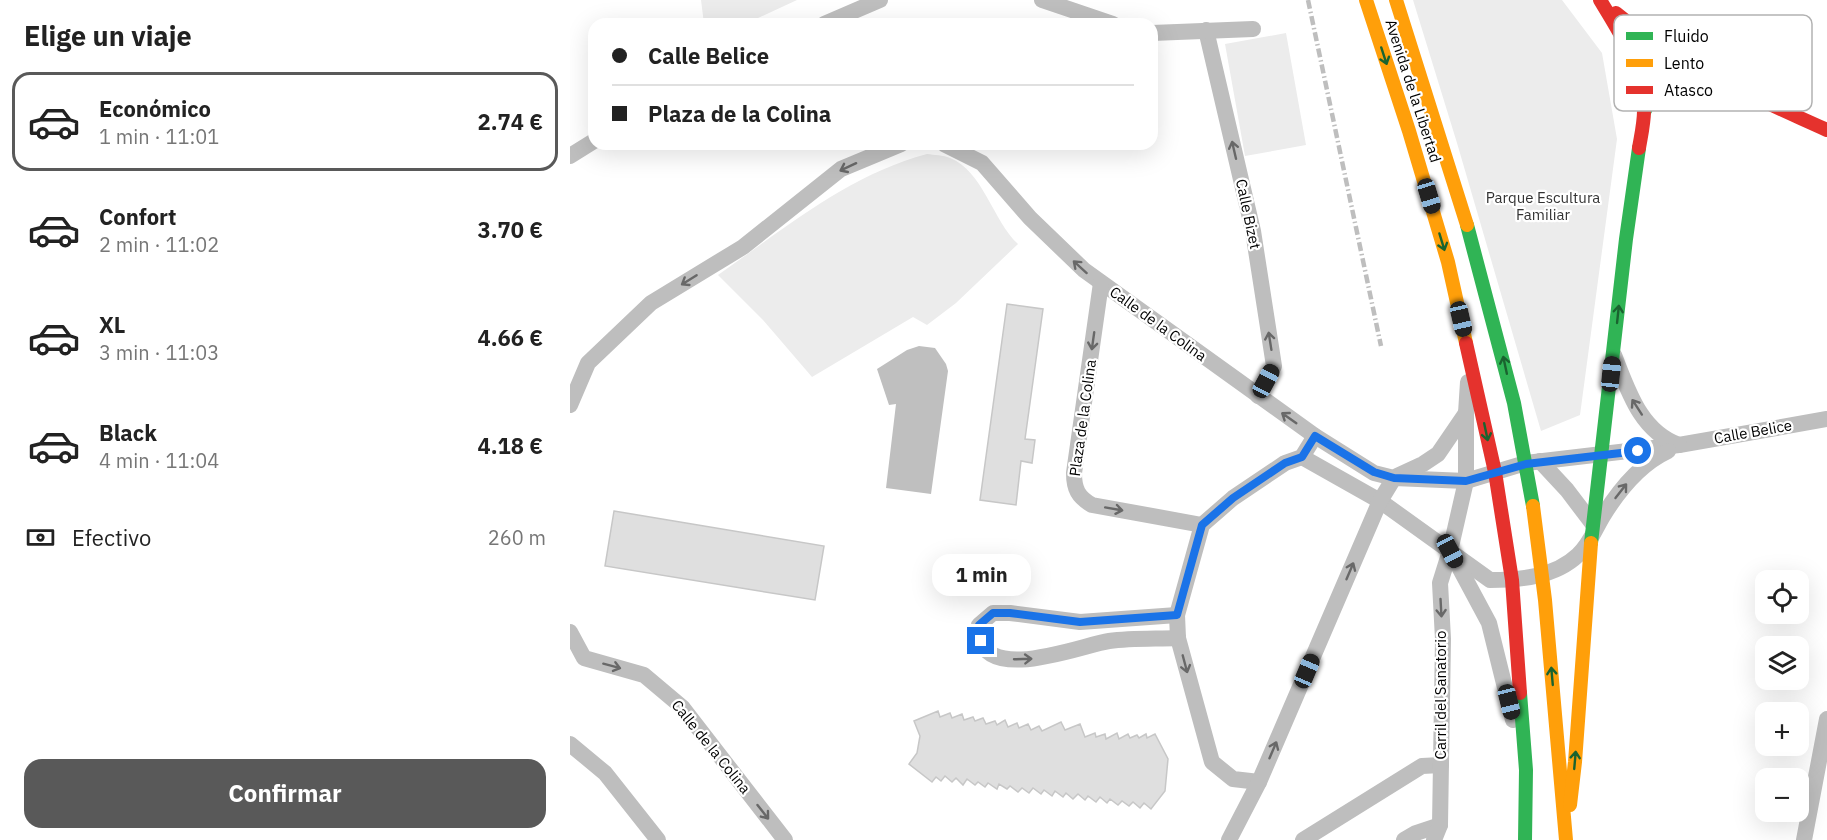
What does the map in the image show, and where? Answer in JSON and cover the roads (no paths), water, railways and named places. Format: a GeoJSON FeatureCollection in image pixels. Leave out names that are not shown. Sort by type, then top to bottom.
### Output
{"type":"FeatureCollection","features":[{"type":"Feature","properties":{"kind":"main road","name":"Avenida de la Libertad"},"geometry":{"type":"LineString","coordinates":[[1366,0],[1445,251],[1495,472],[1512,580],[1526,770],[1525,840]]}},
{"type":"Feature","properties":{"kind":"main road","name":"Avenida de la Libertad"},"geometry":{"type":"LineString","coordinates":[[1396,0],[1478,261],[1533,462],[1566,840]]}},
{"type":"Feature","properties":{"kind":"main road"},"geometry":{"type":"LineString","coordinates":[[1601,0],[1618,15]]}},
{"type":"Feature","properties":{"kind":"main road"},"geometry":{"type":"LineString","coordinates":[[1601,0],[1614,22]]}},
{"type":"Feature","properties":{"kind":"main road"},"geometry":{"type":"LineString","coordinates":[[1786,111],[1827,130]]}},
{"type":"Feature","properties":{"kind":"main road"},"geometry":{"type":"LineString","coordinates":[[1566,840],[1575,762],[1591,532],[1644,112]]}},
{"type":"Feature","properties":{"kind":"street"},"geometry":{"type":"LineString","coordinates":[[838,18],[880,0]]}},
{"type":"Feature","properties":{"kind":"street"},"geometry":{"type":"LineString","coordinates":[[1042,0],[1095,18]]}},
{"type":"Feature","properties":{"kind":"street"},"geometry":{"type":"LineString","coordinates":[[1158,33],[1253,29]]}},
{"type":"Feature","properties":{"kind":"street","name":"Calle Bizet"},"geometry":{"type":"LineString","coordinates":[[1206,30],[1253,231],[1274,366],[1258,396]]}},
{"type":"Feature","properties":{"kind":"street"},"geometry":{"type":"LineString","coordinates":[[570,156],[588,145]]}},
{"type":"Feature","properties":{"kind":"street"},"geometry":{"type":"LineString","coordinates":[[570,405],[588,363],[651,303],[742,247],[841,169],[887,150]]}},
{"type":"Feature","properties":{"kind":"street","name":"Calle de la Colina"},"geometry":{"type":"LineString","coordinates":[[956,150],[982,163],[1030,218],[1084,270],[1315,436],[1374,472],[1394,478],[1466,481],[1533,462]]}},
{"type":"Feature","properties":{"kind":"street","name":"Plaza de la Colina"},"geometry":{"type":"LineString","coordinates":[[1101,283],[1074,486],[1082,499],[1092,505],[1202,525]]}},
{"type":"Feature","properties":{"kind":"street"},"geometry":{"type":"LineString","coordinates":[[1614,353],[1629,394],[1638,410],[1664,440],[1679,445]]}},
{"type":"Feature","properties":{"kind":"street","name":"Carril del Sanatorio"},"geometry":{"type":"LineString","coordinates":[[1437,833],[1441,765],[1443,639],[1440,584],[1466,481],[1466,413],[1470,354]]}},
{"type":"Feature","properties":{"kind":"street"},"geometry":{"type":"LineString","coordinates":[[1228,840],[1259,782],[1380,501],[1394,478],[1438,454],[1466,413]]}},
{"type":"Feature","properties":{"kind":"street","name":"Calle Belice"},"geometry":{"type":"LineString","coordinates":[[1533,462],[1679,445],[1827,419]]}},
{"type":"Feature","properties":{"kind":"street"},"geometry":{"type":"LineString","coordinates":[[1259,782],[1233,779],[1212,762],[1178,638],[1177,615],[1202,525],[1233,498],[1285,463],[1302,457],[1315,436]]}},
{"type":"Feature","properties":{"kind":"street","name":"Calle Belice"},"geometry":{"type":"LineString","coordinates":[[1512,580],[1543,574],[1559,568],[1578,555],[1591,532],[1627,483],[1655,457],[1679,445]]}},
{"type":"Feature","properties":{"kind":"street"},"geometry":{"type":"LineString","coordinates":[[1302,457],[1380,501],[1490,580],[1512,580]]}},
{"type":"Feature","properties":{"kind":"street"},"geometry":{"type":"LineString","coordinates":[[1533,462],[1567,490],[1591,532]]}},
{"type":"Feature","properties":{"kind":"street"},"geometry":{"type":"LineString","coordinates":[[1450,551],[1489,623],[1526,770]]}},
{"type":"Feature","properties":{"kind":"street"},"geometry":{"type":"LineString","coordinates":[[1177,615],[1080,622],[993,613],[979,625],[981,641],[993,655],[1006,659],[1042,658],[1108,642],[1178,638]]}},
{"type":"Feature","properties":{"kind":"street","name":"Calle de la Colina"},"geometry":{"type":"LineString","coordinates":[[570,632],[577,661],[644,675],[682,707],[785,840]]}},
{"type":"Feature","properties":{"kind":"street"},"geometry":{"type":"LineString","coordinates":[[1804,840],[1827,719]]}},
{"type":"Feature","properties":{"kind":"street"},"geometry":{"type":"LineString","coordinates":[[570,744],[605,773],[658,840]]}},
{"type":"Feature","properties":{"kind":"street"},"geometry":{"type":"LineString","coordinates":[[1303,840],[1422,766],[1441,765]]}},
{"type":"Feature","properties":{"kind":"street"},"geometry":{"type":"LineString","coordinates":[[1404,840],[1416,832],[1437,833]]}},
{"type":"Feature","properties":{"kind":"railway"},"geometry":{"type":"LineString","coordinates":[[1308,0],[1381,346]]}},
{"type":"Feature","properties":{"kind":"park label","name":"Parque Escultura Familiar"},"geometry":{"type":"Point","coordinates":[1543,206]}}]}
